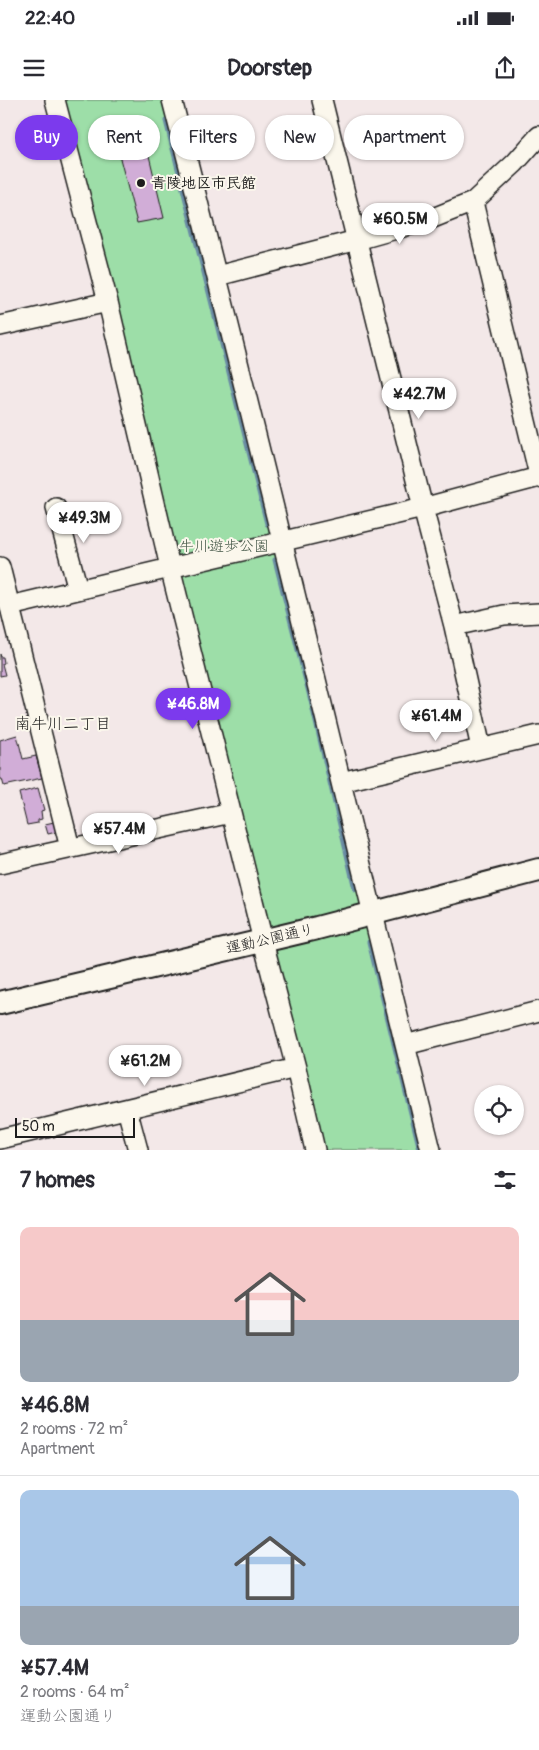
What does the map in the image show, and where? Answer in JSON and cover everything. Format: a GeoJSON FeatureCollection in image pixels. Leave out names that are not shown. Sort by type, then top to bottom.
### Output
{"type":"FeatureCollection","features":[{"type":"Feature","properties":{"kind":"street"},"geometry":{"type":"LineString","coordinates":[[55,100],[108,302],[170,567],[315,1150]]}},
{"type":"Feature","properties":{"kind":"street"},"geometry":{"type":"LineString","coordinates":[[172,100],[217,276],[431,1150]]}},
{"type":"Feature","properties":{"kind":"street"},"geometry":{"type":"LineString","coordinates":[[322,100],[454,626],[481,748]]}},
{"type":"Feature","properties":{"kind":"street"},"geometry":{"type":"LineString","coordinates":[[217,276],[428,220],[473,202],[516,163],[539,136]]}},
{"type":"Feature","properties":{"kind":"street"},"geometry":{"type":"LineString","coordinates":[[10,606],[423,508],[539,476],[473,202]]}},
{"type":"Feature","properties":{"kind":"street"},"geometry":{"type":"LineString","coordinates":[[0,326],[108,302]]}},
{"type":"Feature","properties":{"kind":"street"},"geometry":{"type":"LineString","coordinates":[[56,508],[78,589]]}},
{"type":"Feature","properties":{"kind":"street"},"geometry":{"type":"LineString","coordinates":[[0,567],[70,848]]}},
{"type":"Feature","properties":{"kind":"street"},"geometry":{"type":"LineString","coordinates":[[454,626],[504,615],[539,613]]}},
{"type":"Feature","properties":{"kind":"street"},"geometry":{"type":"LineString","coordinates":[[341,782],[539,735]]}},
{"type":"Feature","properties":{"kind":"street"},"geometry":{"type":"LineString","coordinates":[[0,864],[231,813]]}},
{"type":"Feature","properties":{"kind":"street","name":"運動公園通り"},"geometry":{"type":"LineString","coordinates":[[0,1003],[317,928],[539,870]]}},
{"type":"Feature","properties":{"kind":"street"},"geometry":{"type":"LineString","coordinates":[[405,1044],[539,1010]]}},
{"type":"Feature","properties":{"kind":"street"},"geometry":{"type":"LineString","coordinates":[[2,1143],[128,1109],[296,1068]]}},
{"type":"Feature","properties":{"kind":"street"},"geometry":{"type":"LineString","coordinates":[[128,1109],[138,1150]]}},
{"type":"Feature","properties":{"kind":"green space","name":"牛川遊歩公園"},"geometry":{"type":"Polygon","coordinates":[[[55,100],[172,100],[176,115],[170,115],[170,160],[187,160],[431,1150],[315,1150],[70,160],[78,160],[78,115],[59,115],[55,100]]]}},
{"type":"Feature","properties":{"kind":"building","name":"青陵地区市民館"},"geometry":{"type":"Polygon","coordinates":[[[120,160],[150,160],[164,218],[137,223],[120,160]]]}},
{"type":"Feature","properties":{"kind":"building"},"geometry":{"type":"Polygon","coordinates":[[[0,654],[3,657],[4,663],[2,664],[5,675],[0,676],[0,654]]]}},
{"type":"Feature","properties":{"kind":"building"},"geometry":{"type":"Polygon","coordinates":[[[17,735],[23,759],[36,756],[42,778],[4,786],[2,779],[0,779],[0,740],[17,735]]]}},
{"type":"Feature","properties":{"kind":"building"},"geometry":{"type":"Polygon","coordinates":[[[38,788],[44,810],[41,811],[42,819],[38,820],[38,823],[27,825],[19,793],[38,788]]]}},
{"type":"Feature","properties":{"kind":"building"},"geometry":{"type":"Polygon","coordinates":[[[54,822],[56,832],[48,834],[45,824],[54,822]]]}},
{"type":"Feature","properties":{"kind":"waterway"},"geometry":{"type":"LineString","coordinates":[[166,121],[267,524]]}},
{"type":"Feature","properties":{"kind":"waterway"},"geometry":{"type":"LineString","coordinates":[[275,560],[311,701],[355,889]]}},
{"type":"Feature","properties":{"kind":"waterway"},"geometry":{"type":"LineString","coordinates":[[369,942],[420,1150]]}},
{"type":"Feature","properties":{"kind":"place","name":"青陵地区市民館"},"geometry":{"type":"Point","coordinates":[141,183]}},
{"type":"Feature","properties":{"kind":"district","name":"南牛川二丁目"},"geometry":{"type":"Point","coordinates":[63,724]}}]}
